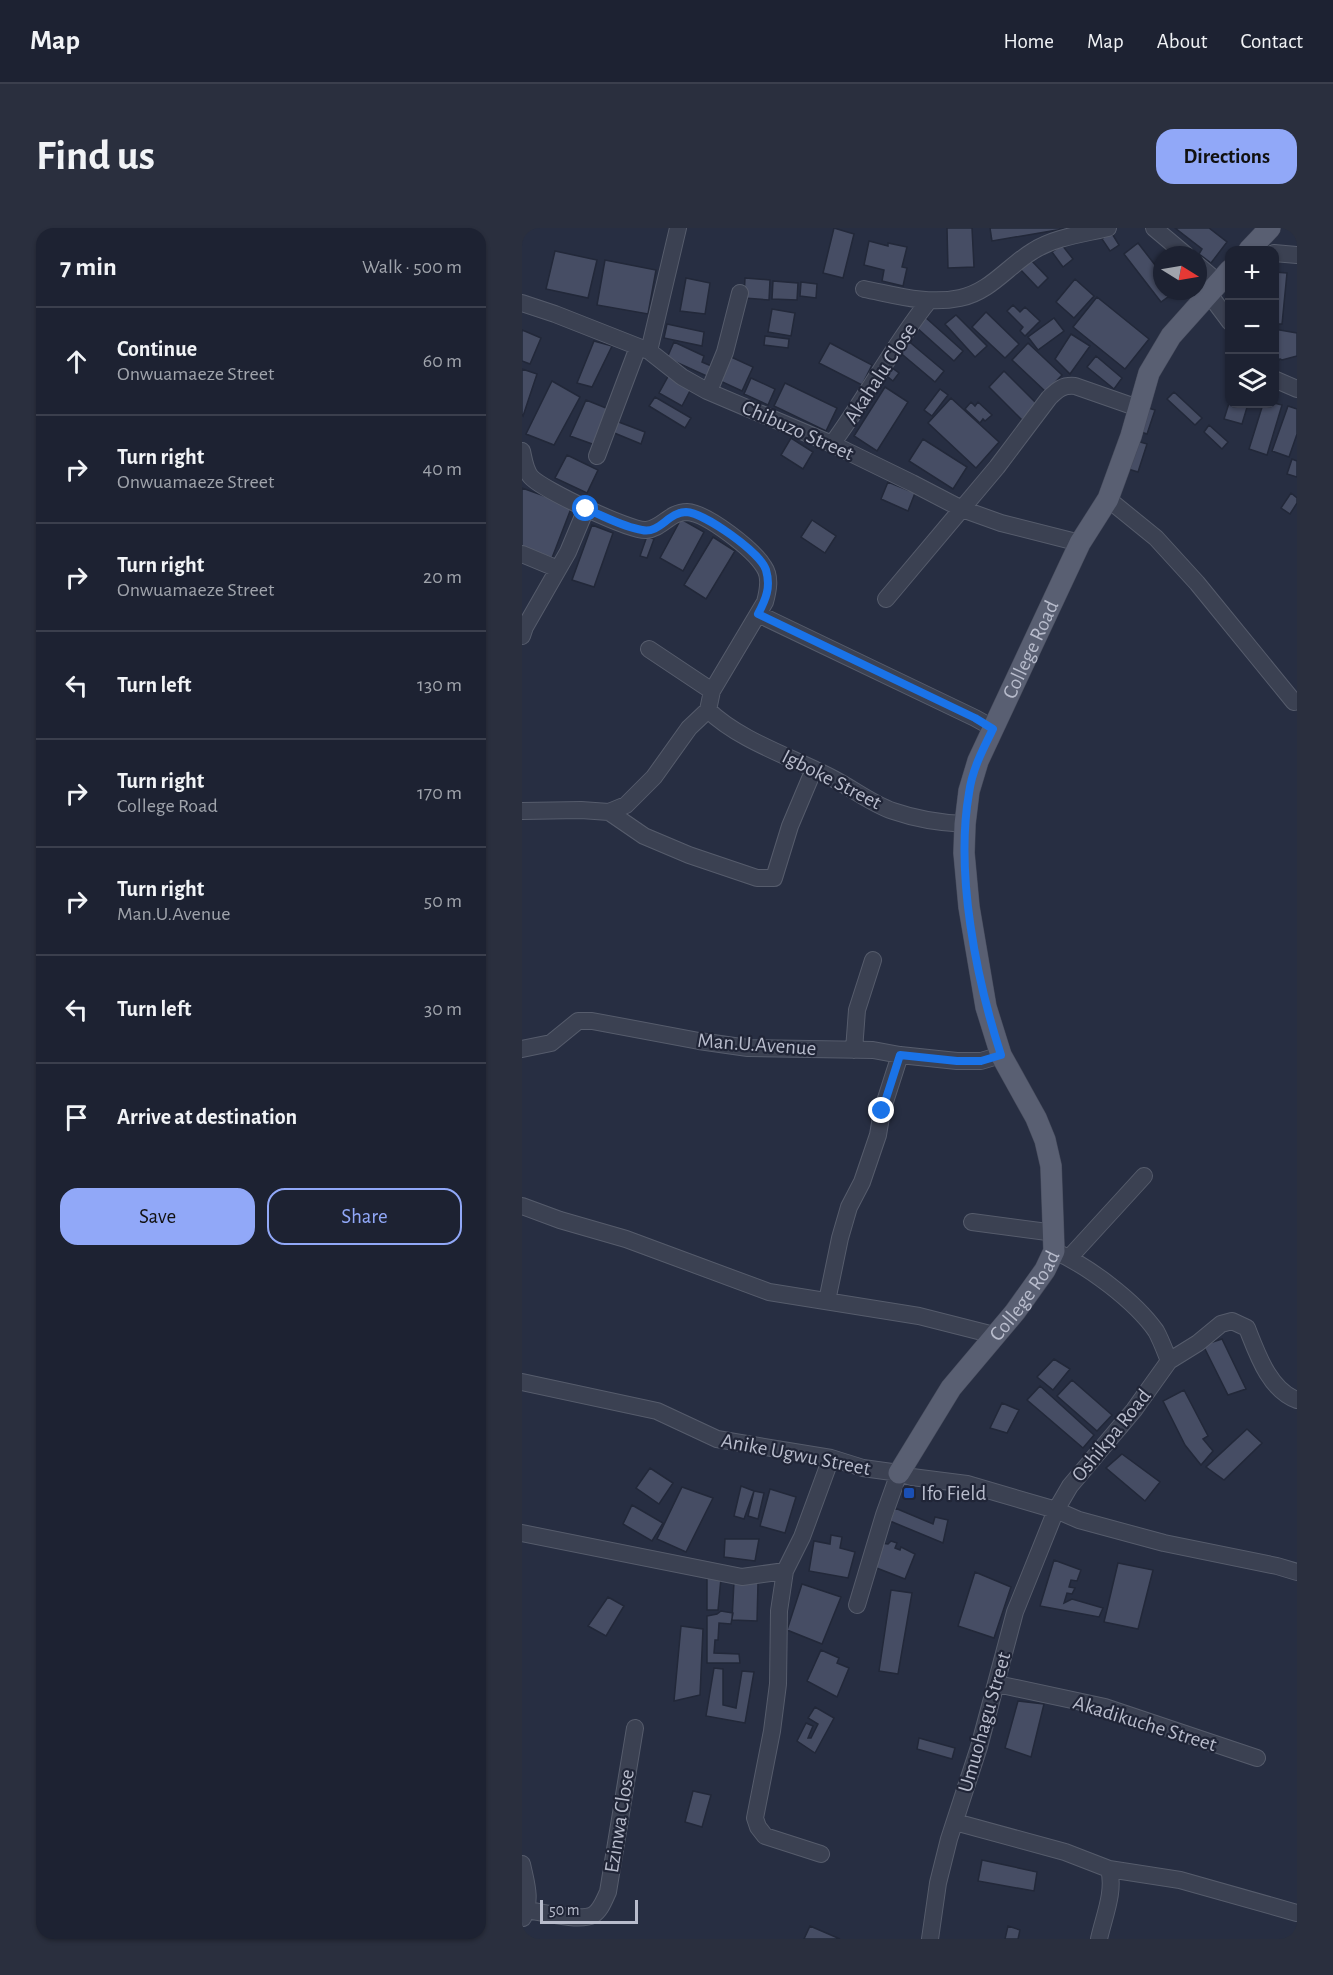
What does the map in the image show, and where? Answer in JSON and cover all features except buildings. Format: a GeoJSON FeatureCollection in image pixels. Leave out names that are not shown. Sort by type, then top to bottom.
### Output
{"type":"FeatureCollection","features":[{"type":"Feature","properties":{"kind":"main road"},"geometry":{"type":"LineString","coordinates":[[1253,246],[1270,228]]}},
{"type":"Feature","properties":{"kind":"main road","name":"College Road"},"geometry":{"type":"LineString","coordinates":[[899,1473],[951,1388],[1015,1312],[1059,1247],[1051,1166],[1045,1140],[1036,1118],[1001,1055],[986,1007],[969,908],[964,853],[969,791],[978,760],[1080,543],[1108,499],[1131,436],[1149,373],[1158,355],[1186,318],[1219,282]]}},
{"type":"Feature","properties":{"kind":"street"},"geometry":{"type":"LineString","coordinates":[[597,456],[644,349],[678,228]]}},
{"type":"Feature","properties":{"kind":"street"},"geometry":{"type":"LineString","coordinates":[[864,289],[928,302],[959,299],[980,292],[1033,251],[1054,241],[1108,228]]}},
{"type":"Feature","properties":{"kind":"street"},"geometry":{"type":"LineString","coordinates":[[1154,228],[1175,246]]}},
{"type":"Feature","properties":{"kind":"street"},"geometry":{"type":"LineString","coordinates":[[1279,253],[1297,255]]}},
{"type":"Feature","properties":{"kind":"street"},"geometry":{"type":"LineString","coordinates":[[1207,272],[1219,282],[1225,304]]}},
{"type":"Feature","properties":{"kind":"street"},"geometry":{"type":"LineString","coordinates":[[709,391],[725,352],[740,293]]}},
{"type":"Feature","properties":{"kind":"street","name":"Akahalu Close"},"geometry":{"type":"LineString","coordinates":[[832,444],[906,330],[928,302]]}},
{"type":"Feature","properties":{"kind":"street","name":"Chibuzo Street"},"geometry":{"type":"LineString","coordinates":[[522,303],[644,349],[682,377],[709,391],[832,444],[962,509],[1001,523],[1080,543]]}},
{"type":"Feature","properties":{"kind":"street"},"geometry":{"type":"LineString","coordinates":[[1279,381],[1297,389]]}},
{"type":"Feature","properties":{"kind":"street"},"geometry":{"type":"LineString","coordinates":[[886,599],[997,467],[1049,398],[1058,390],[1065,385],[1075,386],[1138,408]]}},
{"type":"Feature","properties":{"kind":"street"},"geometry":{"type":"LineString","coordinates":[[522,451],[529,475],[539,484],[586,509],[643,531],[655,529],[673,514],[688,512],[703,518],[751,551],[765,568],[769,588],[758,614],[712,691],[708,710],[689,728],[654,777],[626,805],[609,812],[522,811]]}},
{"type":"Feature","properties":{"kind":"street"},"geometry":{"type":"LineString","coordinates":[[1108,499],[1156,538],[1197,583],[1294,702]]}},
{"type":"Feature","properties":{"kind":"street"},"geometry":{"type":"LineString","coordinates":[[522,636],[568,552],[586,509]]}},
{"type":"Feature","properties":{"kind":"street"},"geometry":{"type":"LineString","coordinates":[[522,554],[558,570]]}},
{"type":"Feature","properties":{"kind":"street"},"geometry":{"type":"LineString","coordinates":[[758,614],[975,718],[993,729]]}},
{"type":"Feature","properties":{"kind":"street"},"geometry":{"type":"LineString","coordinates":[[649,650],[712,691]]}},
{"type":"Feature","properties":{"kind":"street","name":"Igboke Street"},"geometry":{"type":"LineString","coordinates":[[708,710],[719,721],[741,734],[891,810],[946,823],[965,824]]}},
{"type":"Feature","properties":{"kind":"street"},"geometry":{"type":"LineString","coordinates":[[609,812],[644,836],[689,855],[757,878],[774,878],[790,826],[814,769]]}},
{"type":"Feature","properties":{"kind":"street"},"geometry":{"type":"LineString","coordinates":[[854,1050],[857,1010],[873,960]]}},
{"type":"Feature","properties":{"kind":"street","name":"Man.U.Avenue"},"geometry":{"type":"LineString","coordinates":[[523,1049],[551,1043],[578,1022],[592,1021],[748,1048],[873,1050],[957,1061],[981,1061],[1001,1055]]}},
{"type":"Feature","properties":{"kind":"street"},"geometry":{"type":"LineString","coordinates":[[522,1066],[523,1049]]}},
{"type":"Feature","properties":{"kind":"street"},"geometry":{"type":"LineString","coordinates":[[827,1301],[849,1207],[862,1182],[878,1135],[885,1101],[900,1055]]}},
{"type":"Feature","properties":{"kind":"street"},"geometry":{"type":"LineString","coordinates":[[1059,1247],[1144,1176]]}},
{"type":"Feature","properties":{"kind":"street"},"geometry":{"type":"LineString","coordinates":[[522,1206],[560,1220],[626,1239],[769,1292],[919,1316],[994,1335]]}},
{"type":"Feature","properties":{"kind":"street"},"geometry":{"type":"LineString","coordinates":[[972,1222],[1059,1247],[1138,1310],[1156,1332],[1169,1361],[1221,1324],[1232,1321],[1247,1328],[1262,1364],[1274,1382],[1289,1398],[1297,1400]]}},
{"type":"Feature","properties":{"kind":"street","name":"Oshikpa Road"},"geometry":{"type":"LineString","coordinates":[[1056,1510],[1070,1486],[1134,1410],[1169,1361]]}},
{"type":"Feature","properties":{"kind":"street","name":"Anike Ugwu Street"},"geometry":{"type":"LineString","coordinates":[[522,1382],[657,1411],[717,1439],[831,1458],[863,1468],[899,1473],[912,1478],[967,1484],[1056,1510],[1079,1520],[1164,1543],[1297,1572]]}},
{"type":"Feature","properties":{"kind":"street"},"geometry":{"type":"LineString","coordinates":[[821,1854],[765,1836],[755,1818],[772,1731],[778,1684],[779,1611],[785,1571],[802,1537],[831,1458]]}},
{"type":"Feature","properties":{"kind":"street"},"geometry":{"type":"LineString","coordinates":[[858,1605],[884,1515],[899,1473]]}},
{"type":"Feature","properties":{"kind":"street","name":"Umuohagu Street"},"geometry":{"type":"LineString","coordinates":[[930,1939],[938,1883],[997,1684],[1015,1612],[1056,1510]]}},
{"type":"Feature","properties":{"kind":"street"},"geometry":{"type":"LineString","coordinates":[[522,1533],[742,1577],[785,1571]]}},
{"type":"Feature","properties":{"kind":"street","name":"Akadikuche Street"},"geometry":{"type":"LineString","coordinates":[[997,1684],[1105,1707],[1257,1758]]}},
{"type":"Feature","properties":{"kind":"street","name":"Ezinwa Close"},"geometry":{"type":"LineString","coordinates":[[525,1915],[574,1917],[592,1915],[601,1906],[608,1892],[635,1728]]}},
{"type":"Feature","properties":{"kind":"street"},"geometry":{"type":"LineString","coordinates":[[955,1822],[1065,1852],[1109,1869],[1180,1880],[1297,1913]]}},
{"type":"Feature","properties":{"kind":"street"},"geometry":{"type":"LineString","coordinates":[[522,1864],[529,1894],[525,1915]]}},
{"type":"Feature","properties":{"kind":"street"},"geometry":{"type":"LineString","coordinates":[[1100,1939],[1110,1894],[1109,1869]]}},
{"type":"Feature","properties":{"kind":"place","name":"Ifo Field"},"geometry":{"type":"Point","coordinates":[909,1493]}},
{"type":"Feature","properties":{"kind":"route"},"geometry":{"type":"LineString","coordinates":[[586,509],[643,531],[655,529],[673,514],[688,512],[703,518],[751,551],[765,568],[769,588],[758,614],[975,718],[993,729],[978,760],[969,791],[964,853],[969,908],[986,1007],[1001,1055],[981,1061],[900,1055],[882,1111]]}}]}
